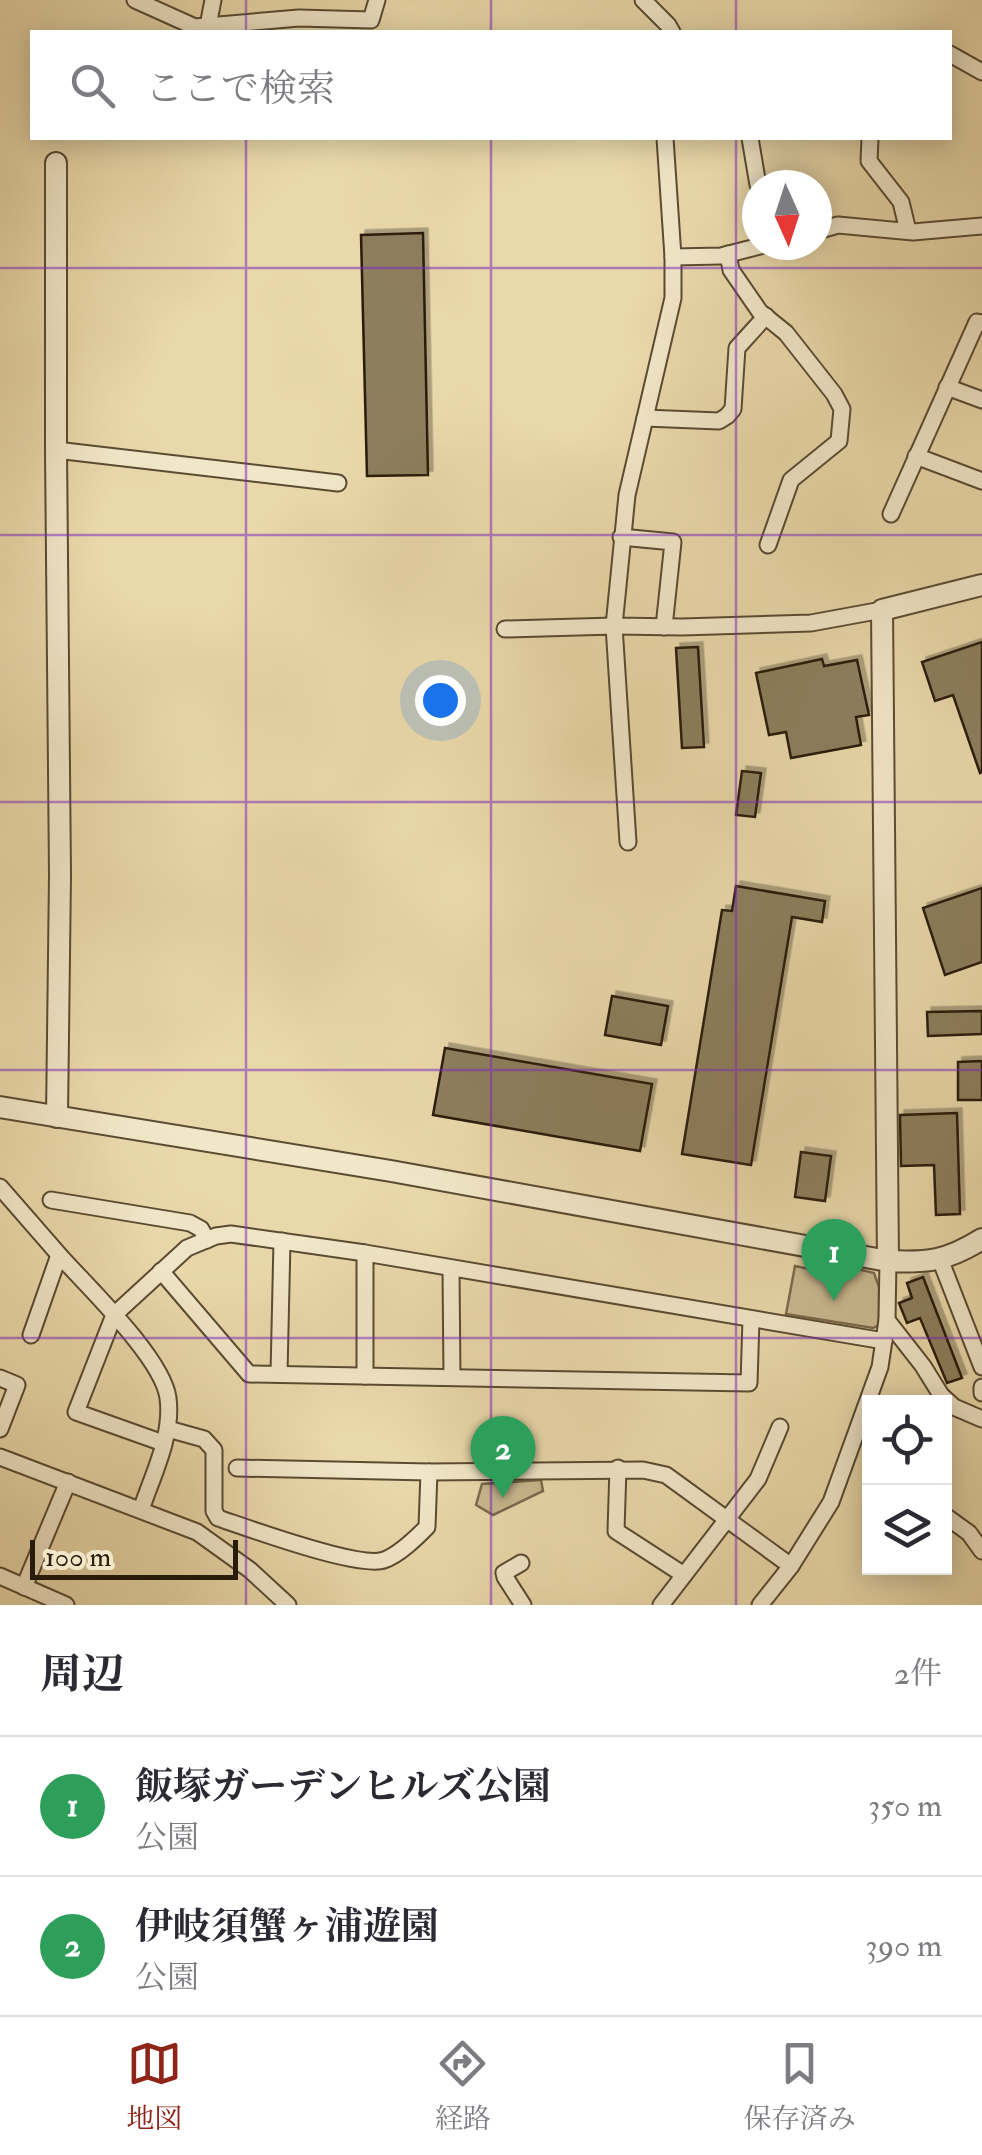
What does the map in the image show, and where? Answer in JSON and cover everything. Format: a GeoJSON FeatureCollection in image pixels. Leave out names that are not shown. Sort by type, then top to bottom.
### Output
{"type":"FeatureCollection","features":[{"type":"Feature","properties":{"kind":"street"},"geometry":{"type":"LineString","coordinates":[[135,0],[195,27],[298,18],[371,20],[377,0]]}},
{"type":"Feature","properties":{"kind":"street"},"geometry":{"type":"LineString","coordinates":[[208,26],[214,0]]}},
{"type":"Feature","properties":{"kind":"street"},"geometry":{"type":"LineString","coordinates":[[298,18],[300,0]]}},
{"type":"Feature","properties":{"kind":"street"},"geometry":{"type":"LineString","coordinates":[[643,0],[671,30]]}},
{"type":"Feature","properties":{"kind":"street"},"geometry":{"type":"LineString","coordinates":[[952,55],[982,72]]}},
{"type":"Feature","properties":{"kind":"street"},"geometry":{"type":"LineString","coordinates":[[628,842],[614,626],[628,495],[672,298],[664,140]]}},
{"type":"Feature","properties":{"kind":"street"},"geometry":{"type":"LineString","coordinates":[[750,140],[755,170]]}},
{"type":"Feature","properties":{"kind":"street"},"geometry":{"type":"LineString","coordinates":[[870,140],[869,161],[900,202],[908,231]]}},
{"type":"Feature","properties":{"kind":"street"},"geometry":{"type":"LineString","coordinates":[[56,163],[60,855],[57,1117]]}},
{"type":"Feature","properties":{"kind":"street"},"geometry":{"type":"LineString","coordinates":[[832,226],[908,231],[982,226]]}},
{"type":"Feature","properties":{"kind":"street"},"geometry":{"type":"LineString","coordinates":[[672,257],[742,250]]}},
{"type":"Feature","properties":{"kind":"street"},"geometry":{"type":"LineString","coordinates":[[728,254],[731,270],[766,316],[786,333],[842,409],[839,441],[791,480],[768,545]]}},
{"type":"Feature","properties":{"kind":"street"},"geometry":{"type":"LineString","coordinates":[[646,418],[719,421],[728,416],[733,409],[737,348],[766,316]]}},
{"type":"Feature","properties":{"kind":"street"},"geometry":{"type":"LineString","coordinates":[[892,514],[977,322],[982,323]]}},
{"type":"Feature","properties":{"kind":"street"},"geometry":{"type":"LineString","coordinates":[[947,387],[982,400]]}},
{"type":"Feature","properties":{"kind":"street"},"geometry":{"type":"LineString","coordinates":[[56,450],[338,483]]}},
{"type":"Feature","properties":{"kind":"street"},"geometry":{"type":"LineString","coordinates":[[916,456],[982,481]]}},
{"type":"Feature","properties":{"kind":"street"},"geometry":{"type":"LineString","coordinates":[[622,537],[672,542],[664,627]]}},
{"type":"Feature","properties":{"kind":"street"},"geometry":{"type":"LineString","coordinates":[[505,629],[811,623],[982,585]]}},
{"type":"Feature","properties":{"kind":"street"},"geometry":{"type":"LineString","coordinates":[[760,1605],[831,1502],[880,1367],[887,1320],[882,610]]}},
{"type":"Feature","properties":{"kind":"street"},"geometry":{"type":"LineString","coordinates":[[0,1107],[391,1171],[888,1261],[926,1262],[961,1252],[982,1239]]}},
{"type":"Feature","properties":{"kind":"street"},"geometry":{"type":"LineString","coordinates":[[0,1187],[114,1315],[154,1364],[165,1385],[166,1436],[140,1510]]}},
{"type":"Feature","properties":{"kind":"street"},"geometry":{"type":"LineString","coordinates":[[51,1200],[190,1224],[201,1229],[207,1240]]}},
{"type":"Feature","properties":{"kind":"street"},"geometry":{"type":"LineString","coordinates":[[429,1472],[427,1526],[391,1557],[380,1562],[366,1561],[303,1546],[218,1518],[214,1511],[214,1450],[204,1439],[166,1436],[76,1412],[114,1315],[188,1248],[231,1234],[884,1341]]}},
{"type":"Feature","properties":{"kind":"street"},"geometry":{"type":"LineString","coordinates":[[279,1374],[282,1240]]}},
{"type":"Feature","properties":{"kind":"street"},"geometry":{"type":"LineString","coordinates":[[365,1254],[365,1376]]}},
{"type":"Feature","properties":{"kind":"street"},"geometry":{"type":"LineString","coordinates":[[31,1335],[60,1255]]}},
{"type":"Feature","properties":{"kind":"street"},"geometry":{"type":"LineString","coordinates":[[940,1258],[982,1367]]}},
{"type":"Feature","properties":{"kind":"street"},"geometry":{"type":"LineString","coordinates":[[451,1269],[452,1378]]}},
{"type":"Feature","properties":{"kind":"street"},"geometry":{"type":"LineString","coordinates":[[161,1270],[249,1374],[749,1382],[750,1319]]}},
{"type":"Feature","properties":{"kind":"street"},"geometry":{"type":"LineString","coordinates":[[887,1320],[941,1395],[954,1407],[982,1419]]}},
{"type":"Feature","properties":{"kind":"street"},"geometry":{"type":"LineString","coordinates":[[0,1378],[17,1385],[1,1422]]}},
{"type":"Feature","properties":{"kind":"street"},"geometry":{"type":"LineString","coordinates":[[872,1388],[877,1395]]}},
{"type":"Feature","properties":{"kind":"street"},"geometry":{"type":"LineString","coordinates":[[661,1605],[758,1479],[780,1427]]}},
{"type":"Feature","properties":{"kind":"street"},"geometry":{"type":"LineString","coordinates":[[0,1456],[198,1532],[250,1570],[288,1605]]}},
{"type":"Feature","properties":{"kind":"street"},"geometry":{"type":"LineString","coordinates":[[237,1468],[429,1472],[644,1470],[666,1475],[790,1566]]}},
{"type":"Feature","properties":{"kind":"street"},"geometry":{"type":"LineString","coordinates":[[618,1468],[616,1531],[684,1575]]}},
{"type":"Feature","properties":{"kind":"street"},"geometry":{"type":"LineString","coordinates":[[24,1586],[68,1482]]}},
{"type":"Feature","properties":{"kind":"street"},"geometry":{"type":"LineString","coordinates":[[952,1521],[969,1533],[982,1550]]}},
{"type":"Feature","properties":{"kind":"street"},"geometry":{"type":"LineString","coordinates":[[521,1563],[504,1573],[523,1605]]}},
{"type":"Feature","properties":{"kind":"street"},"geometry":{"type":"LineString","coordinates":[[0,1576],[65,1605]]}},
{"type":"Feature","properties":{"kind":"shaded area"},"geometry":{"type":"Polygon","coordinates":[[[795,1266],[829,1273],[849,1267],[874,1273],[879,1287],[879,1325],[873,1328],[786,1314],[795,1266]]]}},
{"type":"Feature","properties":{"kind":"shaded area"},"geometry":{"type":"Polygon","coordinates":[[[541,1480],[543,1491],[493,1515],[476,1505],[482,1484],[541,1480]]]}},
{"type":"Feature","properties":{"kind":"building"},"geometry":{"type":"Polygon","coordinates":[[[423,233],[428,475],[367,476],[361,235],[423,233]]]}},
{"type":"Feature","properties":{"kind":"building"},"geometry":{"type":"Polygon","coordinates":[[[982,642],[980,773],[953,695],[935,701],[922,662],[982,642]]]}},
{"type":"Feature","properties":{"kind":"building"},"geometry":{"type":"Polygon","coordinates":[[[698,647],[704,747],[682,748],[676,648],[698,647]]]}},
{"type":"Feature","properties":{"kind":"building"},"geometry":{"type":"Polygon","coordinates":[[[822,659],[824,666],[857,660],[869,715],[856,717],[861,745],[791,758],[786,732],[769,735],[756,673],[822,659]]]}},
{"type":"Feature","properties":{"kind":"building"},"geometry":{"type":"Polygon","coordinates":[[[742,771],[761,773],[755,817],[736,815],[742,771]]]}},
{"type":"Feature","properties":{"kind":"building"},"geometry":{"type":"Polygon","coordinates":[[[736,886],[825,901],[822,922],[792,917],[751,1165],[682,1154],[722,910],[732,911],[736,886]]]}},
{"type":"Feature","properties":{"kind":"building"},"geometry":{"type":"Polygon","coordinates":[[[982,888],[982,962],[945,975],[923,908],[982,888]]]}},
{"type":"Feature","properties":{"kind":"building"},"geometry":{"type":"Polygon","coordinates":[[[612,996],[668,1006],[661,1045],[605,1035],[612,996]]]}},
{"type":"Feature","properties":{"kind":"building"},"geometry":{"type":"Polygon","coordinates":[[[982,1011],[982,1034],[928,1036],[927,1012],[982,1011]]]}},
{"type":"Feature","properties":{"kind":"building"},"geometry":{"type":"Polygon","coordinates":[[[445,1048],[652,1084],[640,1151],[433,1115],[445,1048]]]}},
{"type":"Feature","properties":{"kind":"building"},"geometry":{"type":"Polygon","coordinates":[[[982,1061],[982,1100],[958,1100],[958,1062],[982,1061]]]}},
{"type":"Feature","properties":{"kind":"building"},"geometry":{"type":"Polygon","coordinates":[[[957,1113],[960,1214],[936,1215],[934,1165],[901,1166],[900,1115],[957,1113]]]}},
{"type":"Feature","properties":{"kind":"building"},"geometry":{"type":"Polygon","coordinates":[[[801,1152],[831,1156],[825,1201],[795,1197],[801,1152]]]}},
{"type":"Feature","properties":{"kind":"building"},"geometry":{"type":"Polygon","coordinates":[[[923,1277],[962,1378],[947,1383],[920,1318],[907,1323],[899,1303],[912,1298],[907,1283],[923,1277]]]}},
{"type":"Feature","properties":{"kind":"place","name":"飯塚ガーデンヒルズ公園"},"geometry":{"type":"Point","coordinates":[834,1301]}},
{"type":"Feature","properties":{"kind":"place","name":"伊岐須蟹ヶ浦遊園"},"geometry":{"type":"Point","coordinates":[503,1498]}}]}
